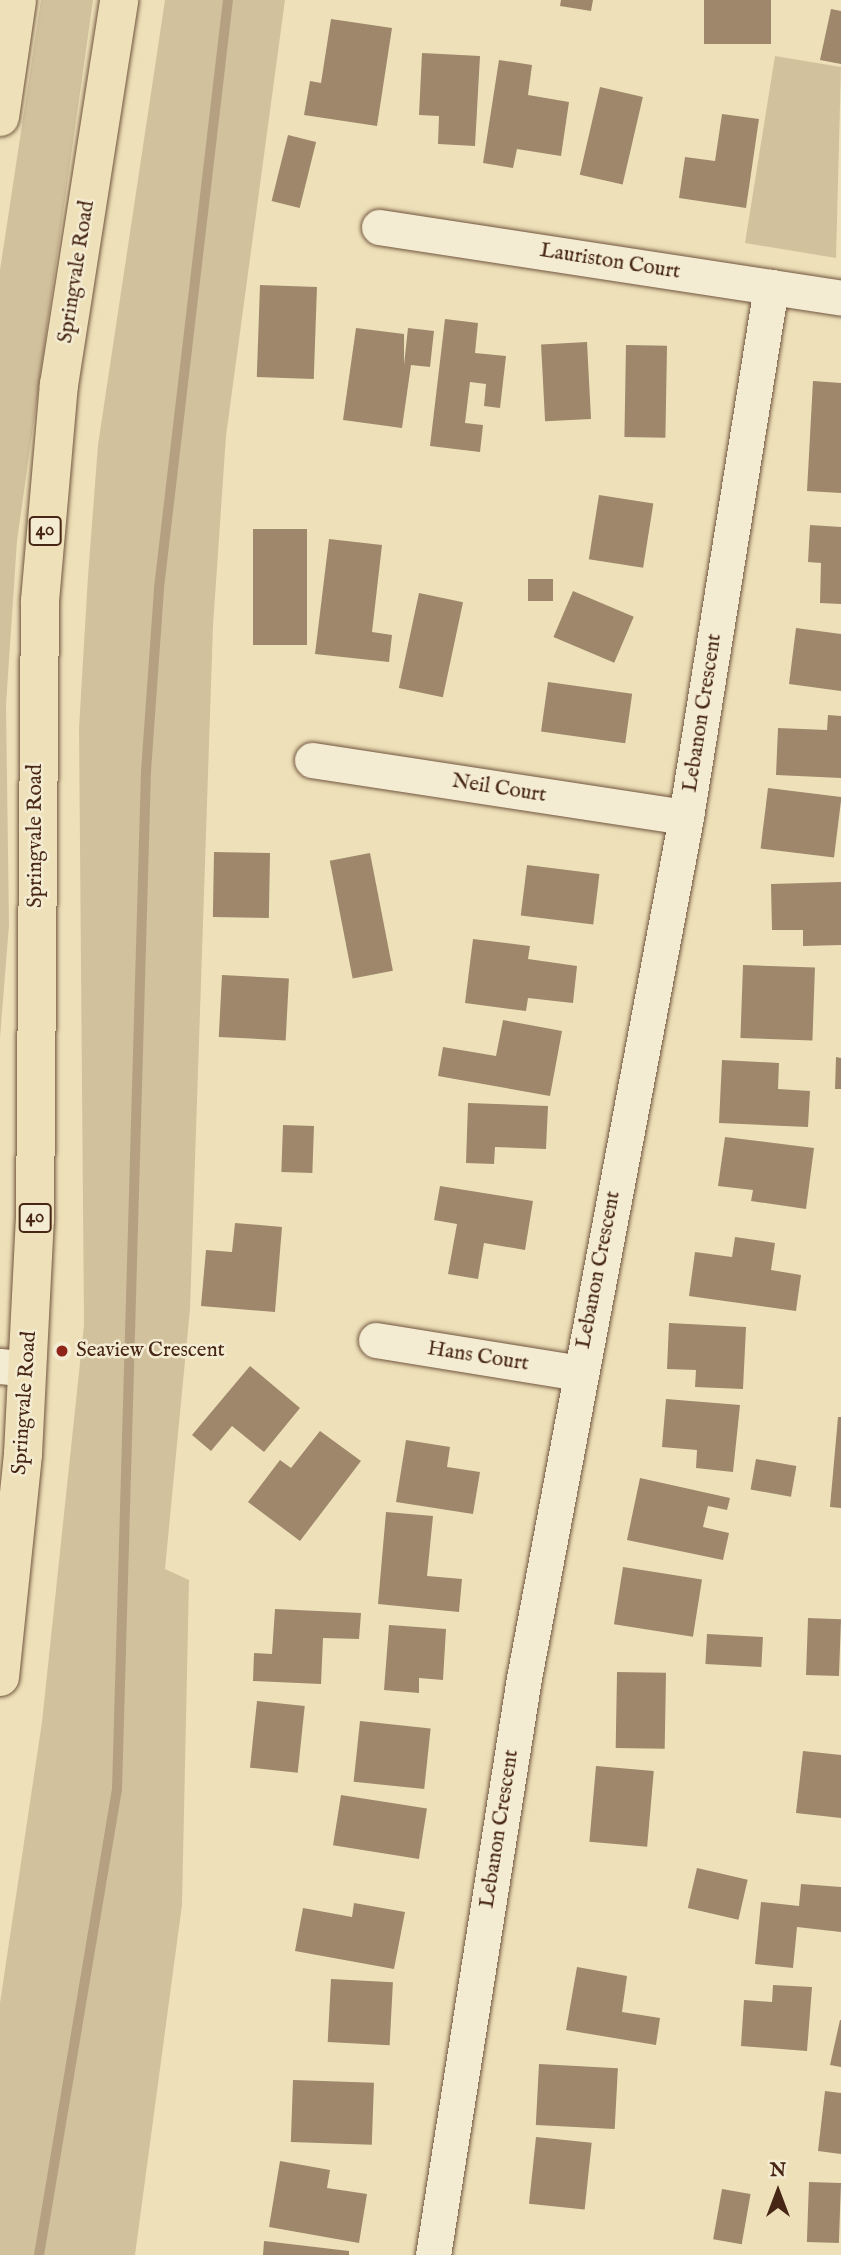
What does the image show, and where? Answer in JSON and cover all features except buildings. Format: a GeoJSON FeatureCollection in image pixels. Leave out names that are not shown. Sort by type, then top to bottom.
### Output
{"type":"FeatureCollection","features":[{"type":"Feature","properties":{"kind":"highway"},"geometry":{"type":"LineString","coordinates":[[0,117],[17,0]]}},
{"type":"Feature","properties":{"kind":"highway","name":"Springvale Road"},"geometry":{"type":"LineString","coordinates":[[0,1677],[14,1367],[40,601],[59,385],[119,0]]}},
{"type":"Feature","properties":{"kind":"street","name":"Lauriston Court"},"geometry":{"type":"LineString","coordinates":[[379,226],[841,298]]}},
{"type":"Feature","properties":{"kind":"street","name":"Lebanon Crescent"},"geometry":{"type":"LineString","coordinates":[[433,2255],[524,1678],[687,817],[771,287]]}},
{"type":"Feature","properties":{"kind":"street","name":"Neil Court"},"geometry":{"type":"LineString","coordinates":[[312,760],[687,817]]}},
{"type":"Feature","properties":{"kind":"street","name":"Hans Court"},"geometry":{"type":"LineString","coordinates":[[376,1340],[580,1373]]}},
{"type":"Feature","properties":{"kind":"shaded area"},"geometry":{"type":"Polygon","coordinates":[[[41,0],[93,0],[17,541],[6,705],[9,925],[0,1038],[0,270],[41,0]]]}},
{"type":"Feature","properties":{"kind":"shaded area"},"geometry":{"type":"Polygon","coordinates":[[[165,0],[285,0],[226,436],[213,626],[190,1309],[165,1569],[189,1580],[182,1905],[135,2255],[0,2255],[0,2003],[42,1722],[84,1325],[79,728],[88,576],[98,445],[165,0]]]}},
{"type":"Feature","properties":{"kind":"shaded area"},"geometry":{"type":"Polygon","coordinates":[[[775,56],[841,67],[836,258],[745,243],[775,56]]]}},
{"type":"Feature","properties":{"kind":"waterway"},"geometry":{"type":"LineString","coordinates":[[39,2255],[117,1790],[146,771],[159,588],[228,0]]}},
{"type":"Feature","properties":{"kind":"place","name":"Seaview Crescent"},"geometry":{"type":"Point","coordinates":[62,1351]}}]}
